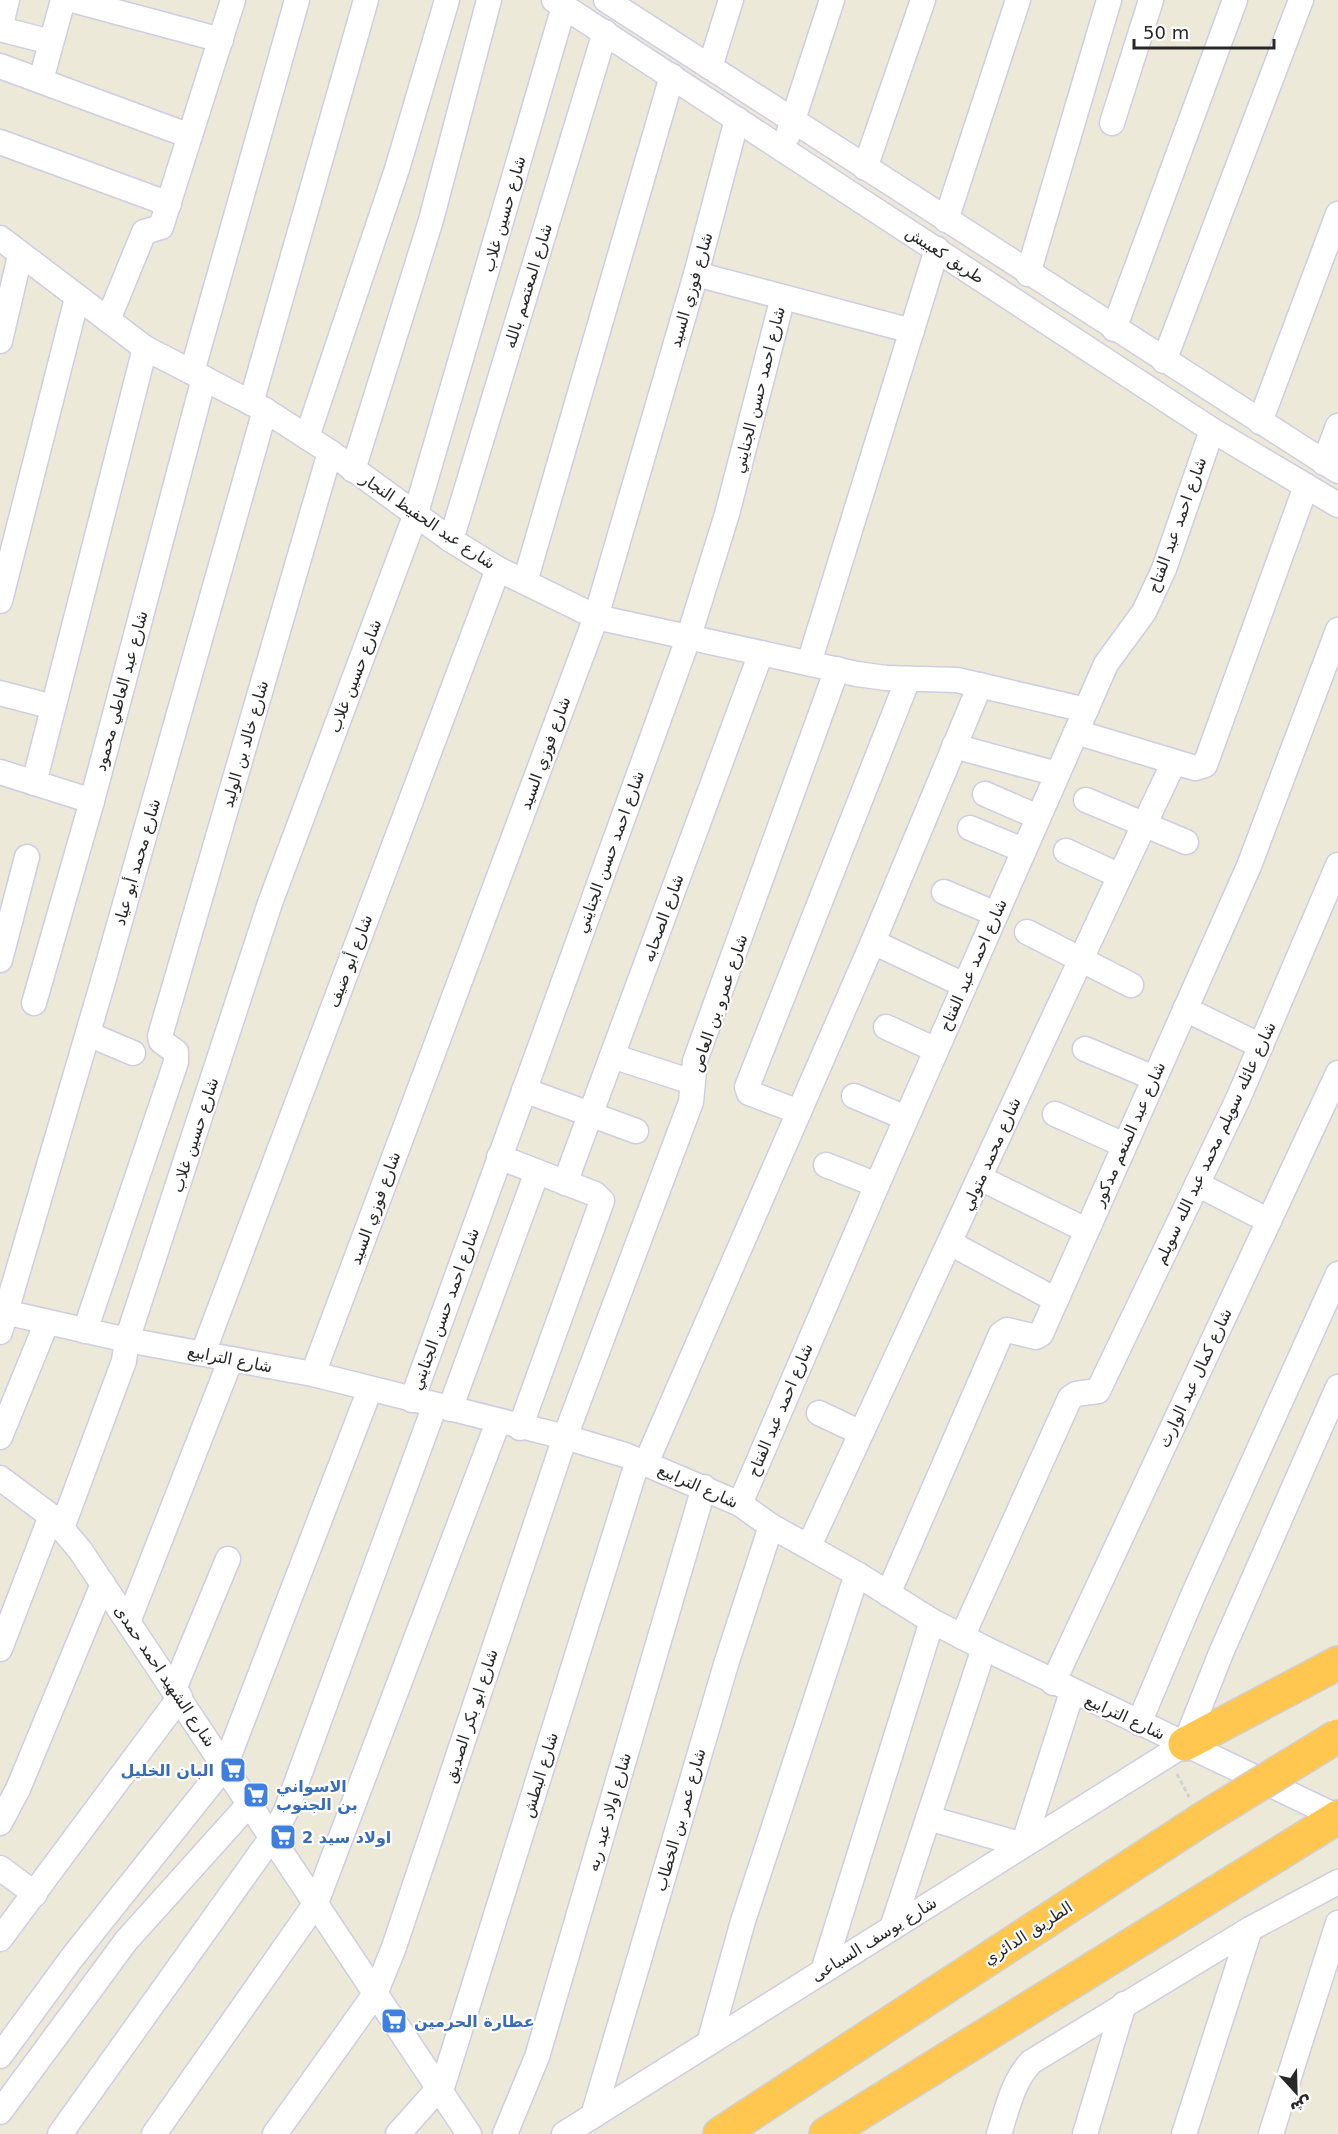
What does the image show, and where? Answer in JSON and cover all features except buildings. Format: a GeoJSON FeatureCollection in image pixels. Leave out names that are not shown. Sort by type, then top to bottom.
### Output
{"type":"FeatureCollection","features":[{"type":"Feature","properties":{"kind":"highway"},"geometry":{"type":"LineString","coordinates":[[1181,1758],[1338,1663]]}},
{"type":"Feature","properties":{"kind":"highway","name":"الطريق الدائري"},"geometry":{"type":"LineString","coordinates":[[720,2134],[1201,1820],[1338,1736]]}},
{"type":"Feature","properties":{"kind":"highway"},"geometry":{"type":"LineString","coordinates":[[826,2134],[1338,1817]]}},
{"type":"Feature","properties":{"kind":"street"},"geometry":{"type":"LineString","coordinates":[[7,0],[0,29],[51,42]]}},
{"type":"Feature","properties":{"kind":"street"},"geometry":{"type":"LineString","coordinates":[[41,80],[63,0]]}},
{"type":"Feature","properties":{"kind":"street"},"geometry":{"type":"LineString","coordinates":[[72,0],[221,40]]}},
{"type":"Feature","properties":{"kind":"street"},"geometry":{"type":"LineString","coordinates":[[108,320],[141,236],[147,229],[161,227],[233,0]]}},
{"type":"Feature","properties":{"kind":"street","name":"شارع عبد العاطي محمود"},"geometry":{"type":"LineString","coordinates":[[34,1003],[92,801],[198,375],[297,0]]}},
{"type":"Feature","properties":{"kind":"street","name":"شارع محمد أبو عياد"},"geometry":{"type":"LineString","coordinates":[[2,1319],[88,1034],[366,0]]}},
{"type":"Feature","properties":{"kind":"street"},"geometry":{"type":"LineString","coordinates":[[307,437],[398,169],[447,0]]}},
{"type":"Feature","properties":{"kind":"street"},"geometry":{"type":"LineString","coordinates":[[353,470],[431,220],[489,0]]}},
{"type":"Feature","properties":{"kind":"street"},"geometry":{"type":"LineString","coordinates":[[710,67],[731,0]]}},
{"type":"Feature","properties":{"kind":"street"},"geometry":{"type":"LineString","coordinates":[[783,148],[794,121],[832,0]]}},
{"type":"Feature","properties":{"kind":"street"},"geometry":{"type":"LineString","coordinates":[[865,168],[923,0]]}},
{"type":"Feature","properties":{"kind":"street"},"geometry":{"type":"LineString","coordinates":[[946,220],[1018,0]]}},
{"type":"Feature","properties":{"kind":"street"},"geometry":{"type":"LineString","coordinates":[[1028,274],[1108,0]]}},
{"type":"Feature","properties":{"kind":"street"},"geometry":{"type":"LineString","coordinates":[[1112,123],[1151,0]]}},
{"type":"Feature","properties":{"kind":"street"},"geometry":{"type":"LineString","coordinates":[[1114,329],[1235,0]]}},
{"type":"Feature","properties":{"kind":"street"},"geometry":{"type":"LineString","coordinates":[[1164,361],[1301,0]]}},
{"type":"Feature","properties":{"kind":"street","name":"طريق كعبيش"},"geometry":{"type":"LineString","coordinates":[[612,2],[1028,274],[1331,467]]}},
{"type":"Feature","properties":{"kind":"street","name":"طريق كعبيش"},"geometry":{"type":"LineString","coordinates":[[559,3],[1212,430],[1338,505]]}},
{"type":"Feature","properties":{"kind":"street","name":"شارع حسين غلاب"},"geometry":{"type":"LineString","coordinates":[[0,1649],[124,1361],[127,1340],[270,903],[416,516],[559,3]]}},
{"type":"Feature","properties":{"kind":"street","name":"شارع المعتصم بالله"},"geometry":{"type":"LineString","coordinates":[[451,540],[605,32]]}},
{"type":"Feature","properties":{"kind":"street"},"geometry":{"type":"LineString","coordinates":[[0,66],[190,136]]}},
{"type":"Feature","properties":{"kind":"street"},"geometry":{"type":"LineString","coordinates":[[525,582],[672,76]]}},
{"type":"Feature","properties":{"kind":"street","name":"شارع فوزي السيد"},"geometry":{"type":"LineString","coordinates":[[313,1374],[596,617],[696,274],[737,119]]}},
{"type":"Feature","properties":{"kind":"street"},"geometry":{"type":"LineString","coordinates":[[0,142],[169,204]]}},
{"type":"Feature","properties":{"kind":"street"},"geometry":{"type":"LineString","coordinates":[[1260,422],[1338,214]]}},
{"type":"Feature","properties":{"kind":"street","name":"شارع عبد الحفيظ النجار"},"geometry":{"type":"LineString","coordinates":[[0,238],[20,256],[145,348],[258,406],[330,452],[451,540],[498,569],[596,617],[837,669],[908,679],[957,680],[1086,710]]}},
{"type":"Feature","properties":{"kind":"street"},"geometry":{"type":"LineString","coordinates":[[809,663],[937,249]]}},
{"type":"Feature","properties":{"kind":"street"},"geometry":{"type":"LineString","coordinates":[[0,340],[20,256]]}},
{"type":"Feature","properties":{"kind":"street"},"geometry":{"type":"LineString","coordinates":[[696,274],[912,331]]}},
{"type":"Feature","properties":{"kind":"street","name":"شارع احمد حسن الجنايني"},"geometry":{"type":"LineString","coordinates":[[432,1405],[499,1157],[689,636],[728,514],[783,297]]}},
{"type":"Feature","properties":{"kind":"street"},"geometry":{"type":"LineString","coordinates":[[0,601],[77,298]]}},
{"type":"Feature","properties":{"kind":"street"},"geometry":{"type":"LineString","coordinates":[[34,783],[145,348]]}},
{"type":"Feature","properties":{"kind":"street"},"geometry":{"type":"LineString","coordinates":[[1331,467],[1338,426]]}},
{"type":"Feature","properties":{"kind":"street","name":"شارع احمد عبد الفتاح"},"geometry":{"type":"LineString","coordinates":[[740,1504],[906,1118],[1106,664],[1144,612],[1164,569],[1212,430]]}},
{"type":"Feature","properties":{"kind":"street"},"geometry":{"type":"LineString","coordinates":[[1280,470],[1294,444]]}},
{"type":"Feature","properties":{"kind":"street","name":"شارع خالد بن الوليد"},"geometry":{"type":"LineString","coordinates":[[85,1330],[176,1062],[176,1052],[161,1041],[160,1036],[330,452]]}},
{"type":"Feature","properties":{"kind":"street"},"geometry":{"type":"LineString","coordinates":[[1076,732],[1201,768],[1208,761],[1306,486]]}},
{"type":"Feature","properties":{"kind":"street","name":"شارع أبو ضيف"},"geometry":{"type":"LineString","coordinates":[[202,1353],[498,569]]}},
{"type":"Feature","properties":{"kind":"street","name":"شارع عبد المنعم مدكور"},"geometry":{"type":"LineString","coordinates":[[888,1594],[1001,1334],[1006,1329],[1038,1336],[1056,1300],[1249,866],[1338,630]]}},
{"type":"Feature","properties":{"kind":"street","name":"شارع الصحابه"},"geometry":{"type":"LineString","coordinates":[[565,1183],[761,653]]}},
{"type":"Feature","properties":{"kind":"street","name":"شارع عمرو بن العاص"},"geometry":{"type":"LineString","coordinates":[[565,1437],[691,1102],[695,1061],[837,669]]}},
{"type":"Feature","properties":{"kind":"street"},"geometry":{"type":"LineString","coordinates":[[799,1112],[749,1093],[747,1087],[908,679]]}},
{"type":"Feature","properties":{"kind":"street","name":"شارع البطش"},"geometry":{"type":"LineString","coordinates":[[440,2089],[642,1462],[873,942],[980,685]]}},
{"type":"Feature","properties":{"kind":"street"},"geometry":{"type":"LineString","coordinates":[[0,693],[53,707]]}},
{"type":"Feature","properties":{"kind":"street"},"geometry":{"type":"LineString","coordinates":[[954,746],[1057,774]]}},
{"type":"Feature","properties":{"kind":"street","name":"شارع محمد متولي"},"geometry":{"type":"LineString","coordinates":[[809,1546],[1080,959],[1174,762]]}},
{"type":"Feature","properties":{"kind":"street"},"geometry":{"type":"LineString","coordinates":[[0,772],[92,801]]}},
{"type":"Feature","properties":{"kind":"street"},"geometry":{"type":"LineString","coordinates":[[985,794],[1038,817]]}},
{"type":"Feature","properties":{"kind":"street"},"geometry":{"type":"LineString","coordinates":[[1086,801],[1186,842]]}},
{"type":"Feature","properties":{"kind":"street"},"geometry":{"type":"LineString","coordinates":[[970,828],[1023,850]]}},
{"type":"Feature","properties":{"kind":"street"},"geometry":{"type":"LineString","coordinates":[[1066,851],[1120,876]]}},
{"type":"Feature","properties":{"kind":"street"},"geometry":{"type":"LineString","coordinates":[[0,960],[27,857]]}},
{"type":"Feature","properties":{"kind":"street","name":"شارع عائله سويلم محمد عبد الله سويلم"},"geometry":{"type":"LineString","coordinates":[[962,1637],[1070,1398],[1076,1394],[1098,1391],[1262,1046],[1338,865]]}},
{"type":"Feature","properties":{"kind":"street"},"geometry":{"type":"LineString","coordinates":[[944,892],[996,914]]}},
{"type":"Feature","properties":{"kind":"street"},"geometry":{"type":"LineString","coordinates":[[1027,932],[1131,985]]}},
{"type":"Feature","properties":{"kind":"street"},"geometry":{"type":"LineString","coordinates":[[873,942],[964,985]]}},
{"type":"Feature","properties":{"kind":"street"},"geometry":{"type":"LineString","coordinates":[[1185,1009],[1262,1046]]}},
{"type":"Feature","properties":{"kind":"street"},"geometry":{"type":"LineString","coordinates":[[886,1027],[936,1050]]}},
{"type":"Feature","properties":{"kind":"street"},"geometry":{"type":"LineString","coordinates":[[88,1034],[133,1053]]}},
{"type":"Feature","properties":{"kind":"street"},"geometry":{"type":"LineString","coordinates":[[1086,1049],[1154,1078]]}},
{"type":"Feature","properties":{"kind":"street"},"geometry":{"type":"LineString","coordinates":[[612,1056],[692,1082]]}},
{"type":"Feature","properties":{"kind":"street","name":"شارع كمال عبد الوارث"},"geometry":{"type":"LineString","coordinates":[[1023,1845],[1063,1688],[1269,1221],[1338,1073]]}},
{"type":"Feature","properties":{"kind":"street"},"geometry":{"type":"LineString","coordinates":[[524,1090],[636,1131]]}},
{"type":"Feature","properties":{"kind":"street"},"geometry":{"type":"LineString","coordinates":[[854,1096],[906,1118]]}},
{"type":"Feature","properties":{"kind":"street"},"geometry":{"type":"LineString","coordinates":[[1055,1114],[1124,1145]]}},
{"type":"Feature","properties":{"kind":"street"},"geometry":{"type":"LineString","coordinates":[[154,2134],[316,1903],[509,1425],[602,1207],[601,1199],[595,1194],[499,1157]]}},
{"type":"Feature","properties":{"kind":"street"},"geometry":{"type":"LineString","coordinates":[[826,1165],[877,1185]]}},
{"type":"Feature","properties":{"kind":"street"},"geometry":{"type":"LineString","coordinates":[[60,2134],[272,1837],[297,1785],[432,1405],[537,1173]]}},
{"type":"Feature","properties":{"kind":"street"},"geometry":{"type":"LineString","coordinates":[[980,1178],[1086,1230]]}},
{"type":"Feature","properties":{"kind":"street"},"geometry":{"type":"LineString","coordinates":[[1197,1184],[1269,1221]]}},
{"type":"Feature","properties":{"kind":"street"},"geometry":{"type":"LineString","coordinates":[[950,1243],[1056,1300]]}},
{"type":"Feature","properties":{"kind":"street"},"geometry":{"type":"LineString","coordinates":[[1139,1723],[1203,1573],[1338,1274]]}},
{"type":"Feature","properties":{"kind":"street","name":"شارع الترابيع"},"geometry":{"type":"LineString","coordinates":[[2,1319],[47,1322],[127,1340],[313,1374],[509,1425],[565,1437],[642,1462],[704,1486],[740,1504],[771,1526],[857,1574],[932,1621],[1063,1688],[1139,1723],[1181,1758],[1338,1817]]}},
{"type":"Feature","properties":{"kind":"street"},"geometry":{"type":"LineString","coordinates":[[0,1437],[47,1322]]}},
{"type":"Feature","properties":{"kind":"street"},"geometry":{"type":"LineString","coordinates":[[128,1622],[231,1359]]}},
{"type":"Feature","properties":{"kind":"street"},"geometry":{"type":"LineString","coordinates":[[1181,1758],[1221,1653],[1338,1387]]}},
{"type":"Feature","properties":{"kind":"street"},"geometry":{"type":"LineString","coordinates":[[0,2056],[70,1959],[225,1766],[370,1389]]}},
{"type":"Feature","properties":{"kind":"street"},"geometry":{"type":"LineString","coordinates":[[819,1413],[861,1433]]}},
{"type":"Feature","properties":{"kind":"street","name":"شارع ابو بكر الصديق"},"geometry":{"type":"LineString","coordinates":[[275,2134],[375,1994],[425,1854],[565,1437]]}},
{"type":"Feature","properties":{"kind":"street","name":"شارع الشهيد احمد حمدى"},"geometry":{"type":"LineString","coordinates":[[0,1478],[56,1522],[80,1550],[469,2134]]}},
{"type":"Feature","properties":{"kind":"street","name":"شارع اولاد عبد ربه"},"geometry":{"type":"LineString","coordinates":[[505,2134],[534,2067],[704,1486]]}},
{"type":"Feature","properties":{"kind":"street","name":"شارع عمر بن الخطاب"},"geometry":{"type":"LineString","coordinates":[[593,2116],[727,1661],[771,1526]]}},
{"type":"Feature","properties":{"kind":"street"},"geometry":{"type":"LineString","coordinates":[[0,1939],[35,1894],[177,1693],[228,1558]]}},
{"type":"Feature","properties":{"kind":"street"},"geometry":{"type":"LineString","coordinates":[[709,2043],[743,1921],[857,1574]]}},
{"type":"Feature","properties":{"kind":"street"},"geometry":{"type":"LineString","coordinates":[[0,1823],[18,1789],[103,1584]]}},
{"type":"Feature","properties":{"kind":"street"},"geometry":{"type":"LineString","coordinates":[[823,1971],[932,1621]]}},
{"type":"Feature","properties":{"kind":"street"},"geometry":{"type":"LineString","coordinates":[[892,1928],[984,1648]]}},
{"type":"Feature","properties":{"kind":"street","name":"شارع يوسف السباعى"},"geometry":{"type":"LineString","coordinates":[[564,2134],[1023,1845],[1181,1758]]}},
{"type":"Feature","properties":{"kind":"street"},"geometry":{"type":"LineString","coordinates":[[0,2112],[126,1941],[250,1803]]}},
{"type":"Feature","properties":{"kind":"street"},"geometry":{"type":"LineString","coordinates":[[928,1818],[1023,1845]]}},
{"type":"Feature","properties":{"kind":"street"},"geometry":{"type":"LineString","coordinates":[[0,1869],[35,1894]]}},
{"type":"Feature","properties":{"kind":"street"},"geometry":{"type":"LineString","coordinates":[[999,2134],[1016,2084],[1022,2072],[1032,2062],[1250,1929],[1338,1882]]}},
{"type":"Feature","properties":{"kind":"street"},"geometry":{"type":"LineString","coordinates":[[1271,2134],[1338,1923]]}},
{"type":"Feature","properties":{"kind":"street"},"geometry":{"type":"LineString","coordinates":[[1184,2134],[1250,1929]]}},
{"type":"Feature","properties":{"kind":"street"},"geometry":{"type":"LineString","coordinates":[[1085,2134],[1124,2004]]}},
{"type":"Feature","properties":{"kind":"street"},"geometry":{"type":"LineString","coordinates":[[398,2134],[440,2089]]}},
{"type":"Feature","properties":{"kind":"path"},"geometry":{"type":"LineString","coordinates":[[1181,1758],[1185,1789]]}},
{"type":"Feature","properties":{"kind":"place","name":"البان الخليل"},"geometry":{"type":"Point","coordinates":[233,1770]}},
{"type":"Feature","properties":{"kind":"place","name":"الاسواني بن الجنوب"},"geometry":{"type":"Point","coordinates":[256,1795]}},
{"type":"Feature","properties":{"kind":"place","name":"اولاد سيد 2"},"geometry":{"type":"Point","coordinates":[283,1837]}},
{"type":"Feature","properties":{"kind":"place","name":"عطارة الحرمين"},"geometry":{"type":"Point","coordinates":[394,2021]}}]}
